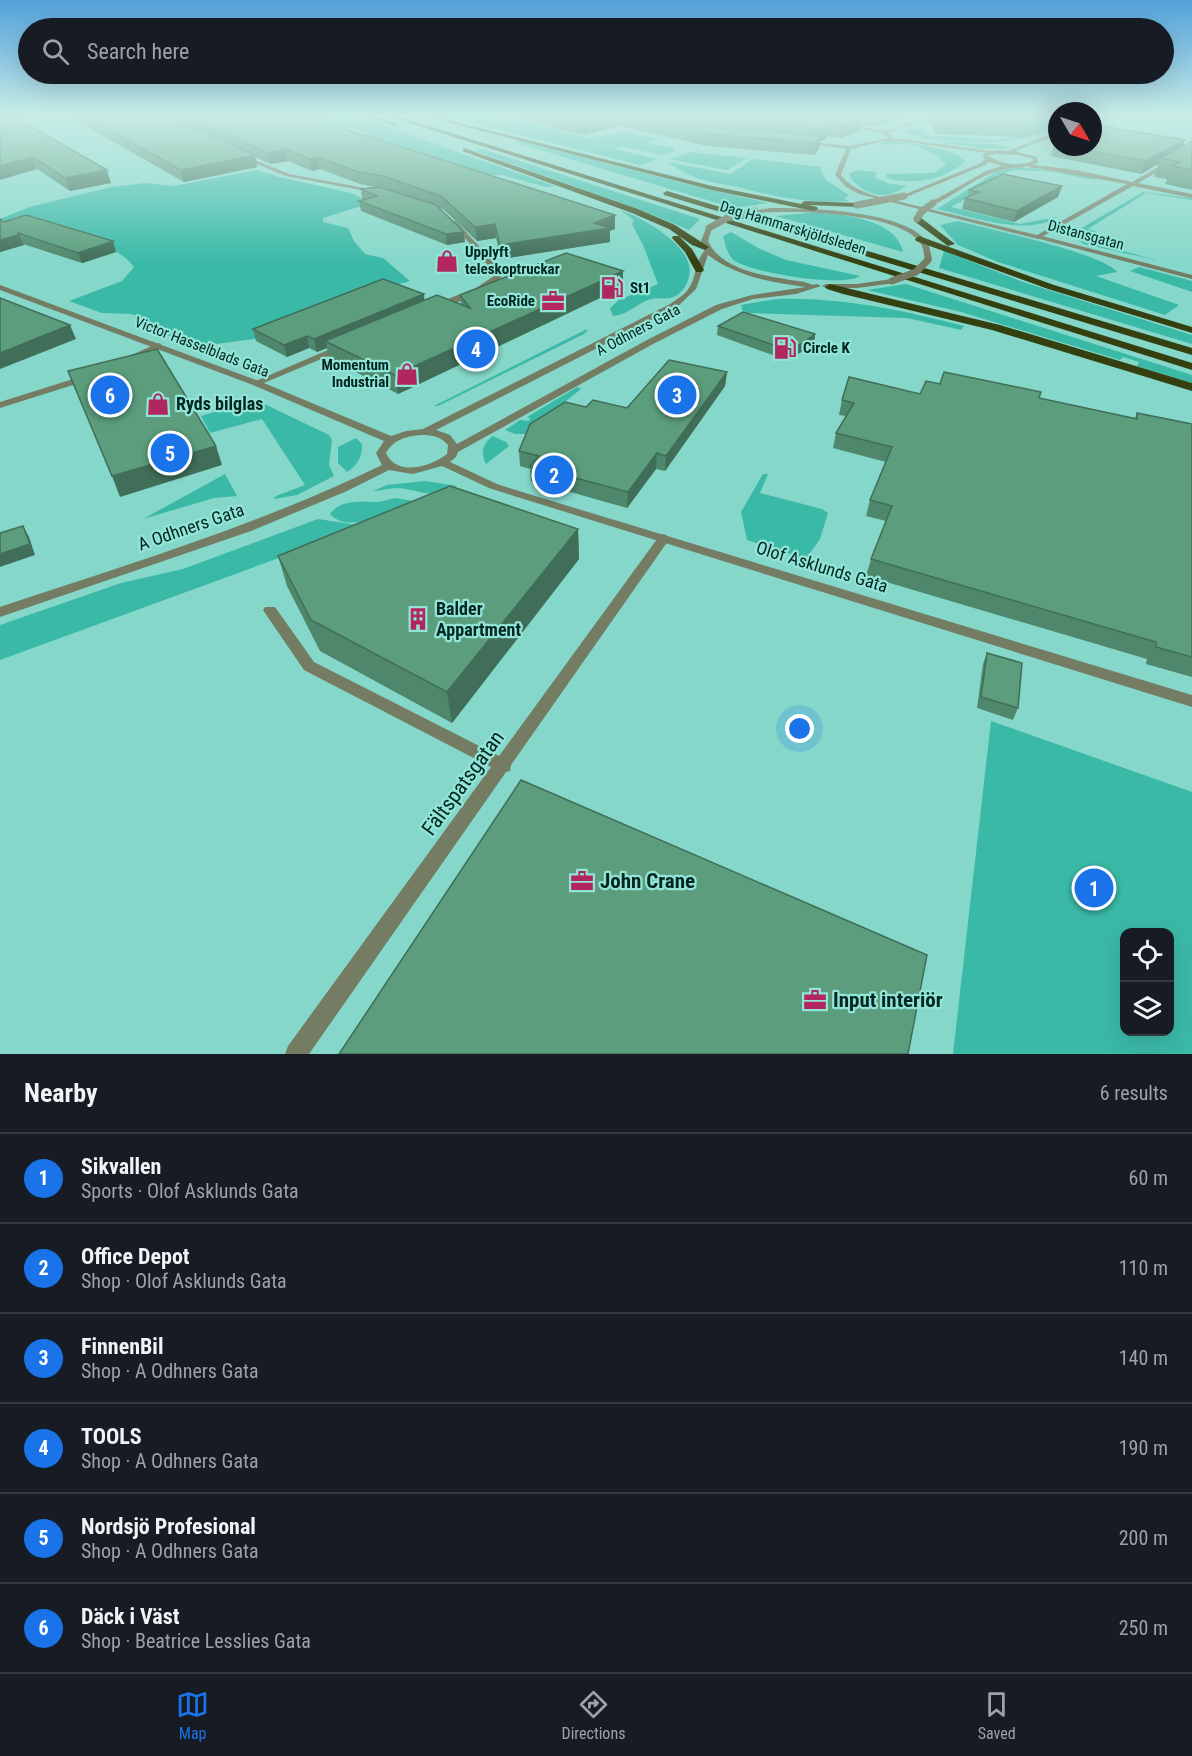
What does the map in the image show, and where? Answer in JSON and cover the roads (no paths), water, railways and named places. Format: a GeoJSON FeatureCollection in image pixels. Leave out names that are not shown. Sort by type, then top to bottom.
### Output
{"type":"FeatureCollection","features":[{"type":"Feature","properties":{"kind":"main road"},"geometry":{"type":"LineString","coordinates":[[505,164],[635,211],[707,249]]}},
{"type":"Feature","properties":{"kind":"main road","name":"Dag Hammarskjöldsleden"},"geometry":{"type":"LineString","coordinates":[[544,164],[1192,367]]}},
{"type":"Feature","properties":{"kind":"main road"},"geometry":{"type":"LineString","coordinates":[[617,164],[712,188],[818,209]]}},
{"type":"Feature","properties":{"kind":"main road","name":"Dag Hammarskjöldsleden"},"geometry":{"type":"LineString","coordinates":[[656,189],[1192,352]]}},
{"type":"Feature","properties":{"kind":"main road"},"geometry":{"type":"LineString","coordinates":[[788,202],[857,205]]}},
{"type":"Feature","properties":{"kind":"main road"},"geometry":{"type":"LineString","coordinates":[[918,219],[968,256]]}},
{"type":"Feature","properties":{"kind":"main road"},"geometry":{"type":"LineString","coordinates":[[664,225],[689,251],[699,270]]}},
{"type":"Feature","properties":{"kind":"main road"},"geometry":{"type":"LineString","coordinates":[[916,237],[1051,287],[1192,330]]}},
{"type":"Feature","properties":{"kind":"main road"},"geometry":{"type":"LineString","coordinates":[[830,286],[856,296],[927,309],[975,322],[1192,387]]}},
{"type":"Feature","properties":{"kind":"street"},"geometry":{"type":"LineString","coordinates":[[262,164],[288,175],[382,192]]}},
{"type":"Feature","properties":{"kind":"street"},"geometry":{"type":"LineString","coordinates":[[842,164],[838,175],[841,182],[870,196],[1038,237]]}},
{"type":"Feature","properties":{"kind":"street"},"geometry":{"type":"LineString","coordinates":[[818,209],[857,205],[904,196],[983,164]]}},
{"type":"Feature","properties":{"kind":"street"},"geometry":{"type":"LineString","coordinates":[[1011,164],[1076,172],[1192,196]]}},
{"type":"Feature","properties":{"kind":"street"},"geometry":{"type":"LineString","coordinates":[[1053,164],[1076,172]]}},
{"type":"Feature","properties":{"kind":"street","name":"Distansgatan"},"geometry":{"type":"LineString","coordinates":[[1038,237],[1165,164]]}},
{"type":"Feature","properties":{"kind":"street"},"geometry":{"type":"LineString","coordinates":[[916,237],[921,212],[933,203],[988,172],[1014,165]]}},
{"type":"Feature","properties":{"kind":"street"},"geometry":{"type":"LineString","coordinates":[[707,249],[725,264],[754,275],[817,286],[857,286],[892,281],[916,272],[927,260],[927,249],[916,237],[874,218],[818,209]]}},
{"type":"Feature","properties":{"kind":"street","name":"A Odhners Gata"},"geometry":{"type":"LineString","coordinates":[[391,440],[407,433],[426,431],[673,306],[695,286],[707,249],[704,237],[709,228],[727,218],[754,211],[818,209]]}},
{"type":"Feature","properties":{"kind":"street"},"geometry":{"type":"LineString","coordinates":[[429,310],[484,287],[494,282],[498,276],[497,271],[448,217]]}},
{"type":"Feature","properties":{"kind":"street","name":"Distansgatan"},"geometry":{"type":"LineString","coordinates":[[1038,237],[1192,277]]}},
{"type":"Feature","properties":{"kind":"street","name":"Victor Hasselblads Gata"},"geometry":{"type":"LineString","coordinates":[[0,286],[256,383],[391,440]]}},
{"type":"Feature","properties":{"kind":"street","name":"A Odhners Gata"},"geometry":{"type":"LineString","coordinates":[[442,463],[454,450],[650,342],[719,307],[752,297],[817,286]]}},
{"type":"Feature","properties":{"kind":"street"},"geometry":{"type":"LineString","coordinates":[[256,383],[352,342]]}},
{"type":"Feature","properties":{"kind":"street"},"geometry":{"type":"LineString","coordinates":[[115,365],[158,346]]}},
{"type":"Feature","properties":{"kind":"street"},"geometry":{"type":"LineString","coordinates":[[0,405],[37,395],[95,374]]}},
{"type":"Feature","properties":{"kind":"street"},"geometry":{"type":"LineString","coordinates":[[426,431],[450,440],[454,450]]}},
{"type":"Feature","properties":{"kind":"street"},"geometry":{"type":"LineString","coordinates":[[391,440],[381,453],[389,466],[415,471],[442,463]]}},
{"type":"Feature","properties":{"kind":"street","name":"Olof Asklunds Gata"},"geometry":{"type":"LineString","coordinates":[[442,463],[493,486],[1192,701]]}},
{"type":"Feature","properties":{"kind":"street","name":"A Odhners Gata"},"geometry":{"type":"LineString","coordinates":[[0,612],[269,519],[389,466]]}},
{"type":"Feature","properties":{"kind":"street","name":"Fältspatsgatan"},"geometry":{"type":"LineString","coordinates":[[297,1054],[664,538]]}},
{"type":"Feature","properties":{"kind":"street"},"geometry":{"type":"LineString","coordinates":[[270,610],[309,666],[504,766]]}},
{"type":"Feature","properties":{"kind":"place","name":"Upplyft teleskoptruckar"},"geometry":{"type":"Point","coordinates":[447,261]}},
{"type":"Feature","properties":{"kind":"place","name":"St1"},"geometry":{"type":"Point","coordinates":[612,288]}},
{"type":"Feature","properties":{"kind":"place","name":"EcoRide"},"geometry":{"type":"Point","coordinates":[553,301]}},
{"type":"Feature","properties":{"kind":"place","name":"Circle K"},"geometry":{"type":"Point","coordinates":[785,348]}},
{"type":"Feature","properties":{"kind":"place","name":"TOOLS"},"geometry":{"type":"Point","coordinates":[476,349]}},
{"type":"Feature","properties":{"kind":"place","name":"Momentum Industrial"},"geometry":{"type":"Point","coordinates":[407,374]}},
{"type":"Feature","properties":{"kind":"place","name":"Däck i Väst"},"geometry":{"type":"Point","coordinates":[110,395]}},
{"type":"Feature","properties":{"kind":"place","name":"FinnenBil"},"geometry":{"type":"Point","coordinates":[677,395]}},
{"type":"Feature","properties":{"kind":"place","name":"Ryds bilglas"},"geometry":{"type":"Point","coordinates":[158,404]}},
{"type":"Feature","properties":{"kind":"place","name":"Nordsjö Profesional"},"geometry":{"type":"Point","coordinates":[170,453]}},
{"type":"Feature","properties":{"kind":"place","name":"Office Depot"},"geometry":{"type":"Point","coordinates":[554,475]}},
{"type":"Feature","properties":{"kind":"place","name":"Balder Appartment"},"geometry":{"type":"Point","coordinates":[418,619]}},
{"type":"Feature","properties":{"kind":"place","name":"John Crane"},"geometry":{"type":"Point","coordinates":[582,881]}},
{"type":"Feature","properties":{"kind":"place","name":"Sikvallen"},"geometry":{"type":"Point","coordinates":[1094,888]}},
{"type":"Feature","properties":{"kind":"place","name":"Input interiör"},"geometry":{"type":"Point","coordinates":[815,1000]}}]}
